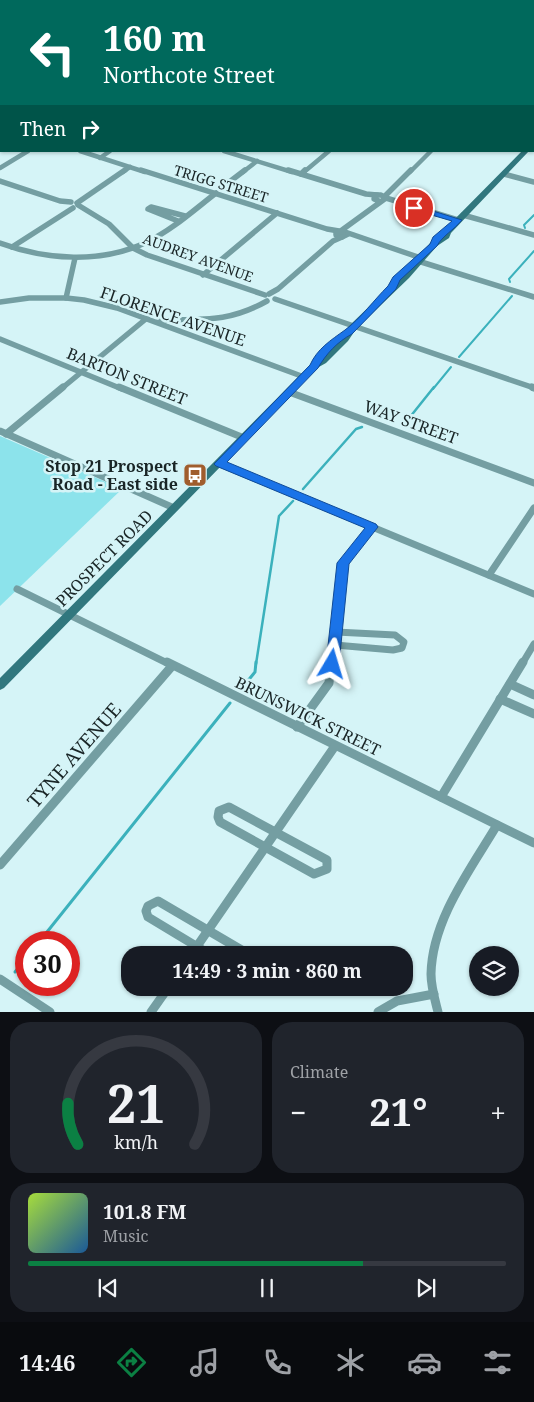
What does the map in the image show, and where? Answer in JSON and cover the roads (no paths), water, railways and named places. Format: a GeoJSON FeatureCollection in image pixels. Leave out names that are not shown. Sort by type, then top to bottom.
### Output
{"type":"FeatureCollection","features":[{"type":"Feature","properties":{"kind":"main road","name":"PROSPECT ROAD"},"geometry":{"type":"LineString","coordinates":[[0,685],[174,508],[220,464],[314,366],[323,361],[345,339],[351,329],[392,287],[406,276],[434,244],[446,236],[447,232],[460,218],[525,152]]}},
{"type":"Feature","properties":{"kind":"street"},"geometry":{"type":"LineString","coordinates":[[0,168],[26,152]]}},
{"type":"Feature","properties":{"kind":"street","name":"TRIGG STREET"},"geometry":{"type":"LineString","coordinates":[[83,152],[343,233],[534,297]]}},
{"type":"Feature","properties":{"kind":"street"},"geometry":{"type":"LineString","coordinates":[[100,158],[109,152]]}},
{"type":"Feature","properties":{"kind":"street"},"geometry":{"type":"LineString","coordinates":[[227,152],[366,194],[534,236]]}},
{"type":"Feature","properties":{"kind":"street"},"geometry":{"type":"LineString","coordinates":[[301,174],[328,152]]}},
{"type":"Feature","properties":{"kind":"street"},"geometry":{"type":"LineString","coordinates":[[154,321],[223,320],[251,311],[269,298],[343,233],[430,152]]}},
{"type":"Feature","properties":{"kind":"street"},"geometry":{"type":"LineString","coordinates":[[228,183],[257,161]]}},
{"type":"Feature","properties":{"kind":"street"},"geometry":{"type":"LineString","coordinates":[[12,247],[130,167]]}},
{"type":"Feature","properties":{"kind":"street"},"geometry":{"type":"LineString","coordinates":[[504,174],[534,182]]}},
{"type":"Feature","properties":{"kind":"street","name":"AUDREY AVENUE"},"geometry":{"type":"LineString","coordinates":[[0,181],[86,209],[109,224],[133,248],[147,255],[286,303],[351,329],[534,388]]}},
{"type":"Feature","properties":{"kind":"street"},"geometry":{"type":"LineString","coordinates":[[0,243],[33,254],[75,258],[104,255],[133,248],[159,236],[216,193]]}},
{"type":"Feature","properties":{"kind":"street"},"geometry":{"type":"LineString","coordinates":[[178,221],[148,209],[151,206],[157,207],[185,216]]}},
{"type":"Feature","properties":{"kind":"street"},"geometry":{"type":"LineString","coordinates":[[203,275],[277,213]]}},
{"type":"Feature","properties":{"kind":"street"},"geometry":{"type":"LineString","coordinates":[[66,298],[75,258]]}},
{"type":"Feature","properties":{"kind":"street","name":"FLORENCE AVENUE"},"geometry":{"type":"LineString","coordinates":[[0,302],[29,298],[66,298],[117,308],[304,377]]}},
{"type":"Feature","properties":{"kind":"street"},"geometry":{"type":"LineString","coordinates":[[147,318],[3,433],[174,508]]}},
{"type":"Feature","properties":{"kind":"street","name":"BARTON STREET"},"geometry":{"type":"LineString","coordinates":[[0,339],[244,438]]}},
{"type":"Feature","properties":{"kind":"street","name":"WAY STREET"},"geometry":{"type":"LineString","coordinates":[[289,392],[534,482]]}},
{"type":"Feature","properties":{"kind":"street"},"geometry":{"type":"LineString","coordinates":[[220,464],[534,594]]}},
{"type":"Feature","properties":{"kind":"street"},"geometry":{"type":"LineString","coordinates":[[489,575],[534,508]]}},
{"type":"Feature","properties":{"kind":"street"},"geometry":{"type":"LineString","coordinates":[[297,727],[329,683],[335,645],[343,563],[372,527]]}},
{"type":"Feature","properties":{"kind":"street","name":"BRUNSWICK STREET"},"geometry":{"type":"LineString","coordinates":[[17,589],[534,843]]}},
{"type":"Feature","properties":{"kind":"street"},"geometry":{"type":"LineString","coordinates":[[335,645],[393,650],[402,648],[404,642],[395,635],[336,632]]}},
{"type":"Feature","properties":{"kind":"street"},"geometry":{"type":"LineString","coordinates":[[441,797],[534,644]]}},
{"type":"Feature","properties":{"kind":"street","name":"TYNE AVENUE"},"geometry":{"type":"LineString","coordinates":[[0,865],[172,666]]}},
{"type":"Feature","properties":{"kind":"street"},"geometry":{"type":"LineString","coordinates":[[510,684],[534,695]]}},
{"type":"Feature","properties":{"kind":"street"},"geometry":{"type":"LineString","coordinates":[[500,698],[534,714]]}},
{"type":"Feature","properties":{"kind":"street"},"geometry":{"type":"LineString","coordinates":[[197,946],[335,746]]}},
{"type":"Feature","properties":{"kind":"street"},"geometry":{"type":"LineString","coordinates":[[229,808],[326,860],[328,865],[322,873],[314,874],[265,847],[220,822],[218,817],[219,811],[229,808]]}},
{"type":"Feature","properties":{"kind":"street"},"geometry":{"type":"LineString","coordinates":[[438,1012],[431,974],[434,951],[444,918],[497,824]]}},
{"type":"Feature","properties":{"kind":"street"},"geometry":{"type":"LineString","coordinates":[[187,946],[148,917],[146,911],[148,906],[158,901],[235,946]]}},
{"type":"Feature","properties":{"kind":"street"},"geometry":{"type":"LineString","coordinates":[[0,979],[50,1012]]}},
{"type":"Feature","properties":{"kind":"street"},"geometry":{"type":"LineString","coordinates":[[378,1012],[396,1001],[434,994]]}},
{"type":"Feature","properties":{"kind":"street"},"geometry":{"type":"LineString","coordinates":[[151,1012],[162,996]]}},
{"type":"Feature","properties":{"kind":"waterway"},"geometry":{"type":"LineString","coordinates":[[525,228],[524,225],[534,215]]}},
{"type":"Feature","properties":{"kind":"waterway"},"geometry":{"type":"LineString","coordinates":[[510,282],[509,279],[534,251]]}},
{"type":"Feature","properties":{"kind":"waterway"},"geometry":{"type":"LineString","coordinates":[[459,357],[512,296]]}},
{"type":"Feature","properties":{"kind":"waterway"},"geometry":{"type":"LineString","coordinates":[[433,389],[451,367]]}},
{"type":"Feature","properties":{"kind":"waterway"},"geometry":{"type":"LineString","coordinates":[[401,424],[406,422],[434,387]]}},
{"type":"Feature","properties":{"kind":"waterway"},"geometry":{"type":"LineString","coordinates":[[303,489],[356,429],[362,427]]}},
{"type":"Feature","properties":{"kind":"waterway"},"geometry":{"type":"LineString","coordinates":[[256,664],[279,516],[293,501]]}},
{"type":"Feature","properties":{"kind":"waterway"},"geometry":{"type":"LineString","coordinates":[[242,688],[255,672],[256,662]]}},
{"type":"Feature","properties":{"kind":"waterway"},"geometry":{"type":"LineString","coordinates":[[48,931],[230,703]]}},
{"type":"Feature","properties":{"kind":"place","name":"Stop 21 Prospect Road - East side"},"geometry":{"type":"Point","coordinates":[195,475]}}]}
